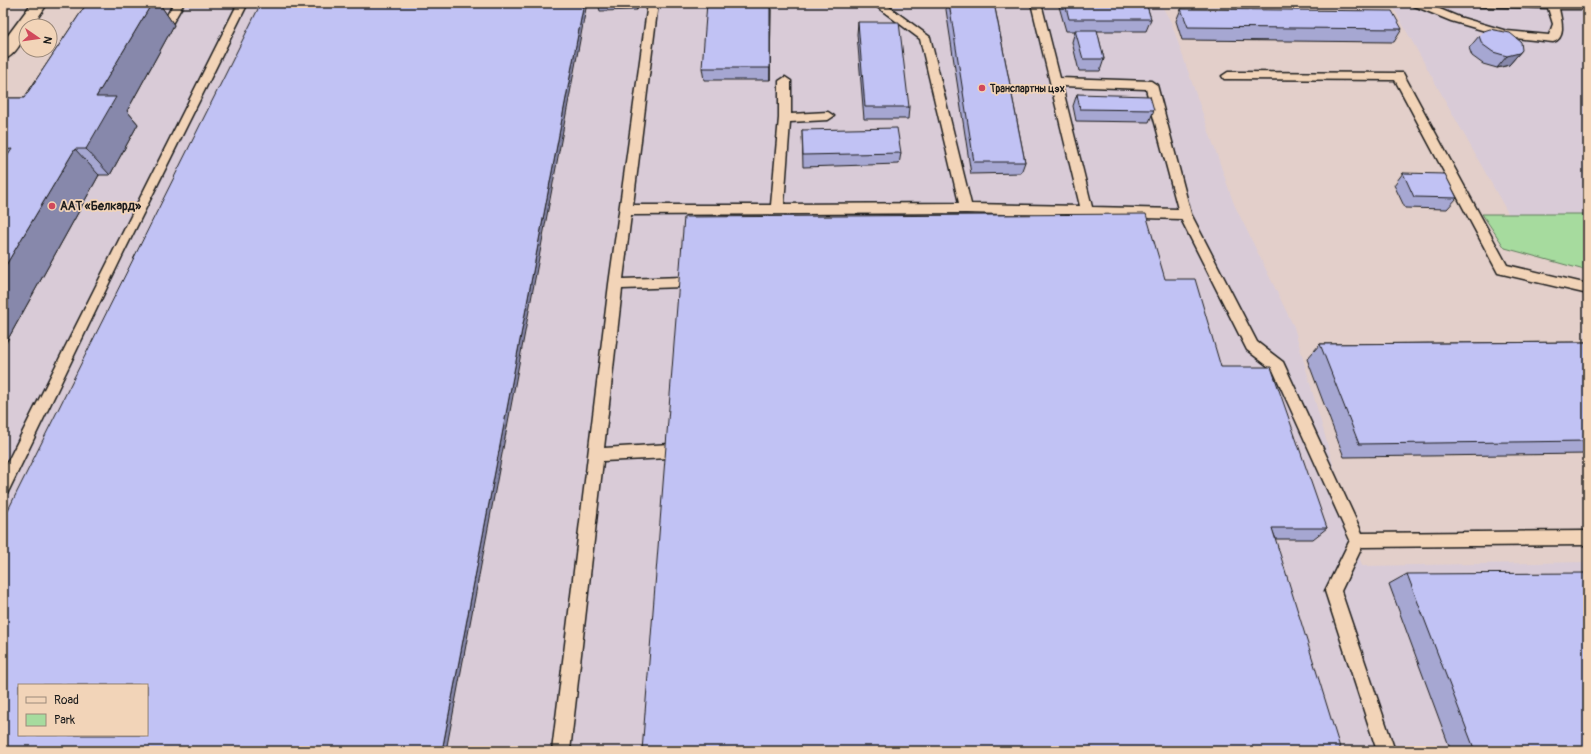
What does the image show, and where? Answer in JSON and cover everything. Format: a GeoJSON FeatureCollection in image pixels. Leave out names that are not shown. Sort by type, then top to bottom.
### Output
{"type":"FeatureCollection","features":[{"type":"Feature","properties":{"kind":"main road"},"geometry":{"type":"LineString","coordinates":[[3,54],[40,3]]}},
{"type":"Feature","properties":{"kind":"lane"},"geometry":{"type":"LineString","coordinates":[[168,22],[179,3]]}},
{"type":"Feature","properties":{"kind":"lane"},"geometry":{"type":"LineString","coordinates":[[3,487],[120,248],[243,3]]}},
{"type":"Feature","properties":{"kind":"lane"},"geometry":{"type":"LineString","coordinates":[[561,751],[616,284],[653,3]]}},
{"type":"Feature","properties":{"kind":"lane"},"geometry":{"type":"LineString","coordinates":[[877,3],[925,37],[966,208]]}},
{"type":"Feature","properties":{"kind":"lane"},"geometry":{"type":"LineString","coordinates":[[1036,3],[1087,210]]}},
{"type":"Feature","properties":{"kind":"lane"},"geometry":{"type":"LineString","coordinates":[[1416,3],[1455,19],[1506,34],[1553,39],[1558,24],[1553,7]]}},
{"type":"Feature","properties":{"kind":"lane"},"geometry":{"type":"LineString","coordinates":[[1464,3],[1553,7],[1588,6]]}},
{"type":"Feature","properties":{"kind":"lane"},"geometry":{"type":"LineString","coordinates":[[1228,76],[1399,76],[1503,269],[1588,289]]}},
{"type":"Feature","properties":{"kind":"lane"},"geometry":{"type":"LineString","coordinates":[[777,209],[785,118],[785,81]]}},
{"type":"Feature","properties":{"kind":"lane"},"geometry":{"type":"LineString","coordinates":[[1056,82],[1151,85],[1185,214],[1252,346],[1278,366],[1358,540]]}},
{"type":"Feature","properties":{"kind":"lane"},"geometry":{"type":"LineString","coordinates":[[785,118],[828,116]]}},
{"type":"Feature","properties":{"kind":"lane"},"geometry":{"type":"LineString","coordinates":[[626,210],[966,208],[1087,210],[1185,214]]}},
{"type":"Feature","properties":{"kind":"lane"},"geometry":{"type":"LineString","coordinates":[[616,284],[683,282]]}},
{"type":"Feature","properties":{"kind":"lane"},"geometry":{"type":"LineString","coordinates":[[596,455],[670,451]]}},
{"type":"Feature","properties":{"kind":"lane"},"geometry":{"type":"LineString","coordinates":[[1358,540],[1588,538]]}},
{"type":"Feature","properties":{"kind":"lane"},"geometry":{"type":"LineString","coordinates":[[1358,540],[1333,591],[1386,751]]}},
{"type":"Feature","properties":{"kind":"shaded area"},"geometry":{"type":"Polygon","coordinates":[[[128,3],[1160,3],[1171,22],[1234,204],[1294,327],[1362,566],[1588,562],[1588,751],[3,751],[3,235],[128,3]]]}},
{"type":"Feature","properties":{"kind":"shaded area"},"geometry":{"type":"Polygon","coordinates":[[[1167,3],[1588,3],[1588,214],[1509,215],[1393,7],[1169,6],[1167,3]]]}},
{"type":"Feature","properties":{"kind":"green space"},"geometry":{"type":"Polygon","coordinates":[[[1482,214],[1588,214],[1588,271],[1505,248],[1482,214]]]}},
{"type":"Feature","properties":{"kind":"building"},"geometry":{"type":"Polygon","coordinates":[[[87,3],[152,3],[96,97],[116,97],[86,149],[75,149],[3,270],[3,163],[12,149],[3,150],[3,98],[24,98],[51,58],[58,58],[58,47],[87,3]]]}},
{"type":"Feature","properties":{"kind":"building"},"geometry":{"type":"Polygon","coordinates":[[[261,3],[584,3],[442,751],[3,751],[3,520],[261,3]]]}},
{"type":"Feature","properties":{"kind":"building"},"geometry":{"type":"Polygon","coordinates":[[[707,3],[770,3],[770,68],[702,68],[707,3]]]}},
{"type":"Feature","properties":{"kind":"building","name":"Транспартны цэх"},"geometry":{"type":"Polygon","coordinates":[[[949,3],[994,3],[1025,162],[974,162],[949,3]]]}},
{"type":"Feature","properties":{"kind":"building"},"geometry":{"type":"Polygon","coordinates":[[[1065,3],[1146,3],[1151,19],[1069,19],[1065,3]]]}},
{"type":"Feature","properties":{"kind":"building"},"geometry":{"type":"Polygon","coordinates":[[[1181,9],[1392,11],[1402,29],[1188,27],[1181,9]]]}},
{"type":"Feature","properties":{"kind":"building"},"geometry":{"type":"Polygon","coordinates":[[[858,22],[899,22],[909,107],[865,107],[858,22]]]}},
{"type":"Feature","properties":{"kind":"building"},"geometry":{"type":"Polygon","coordinates":[[[1490,29],[1510,33],[1521,42],[1522,50],[1519,53],[1507,56],[1493,52],[1482,44],[1479,36],[1484,31],[1490,29]]]}},
{"type":"Feature","properties":{"kind":"building"},"geometry":{"type":"Polygon","coordinates":[[[1075,30],[1097,30],[1104,59],[1083,59],[1075,30]]]}},
{"type":"Feature","properties":{"kind":"building"},"geometry":{"type":"Polygon","coordinates":[[[1077,94],[1150,96],[1154,110],[1080,109],[1077,94]]]}},
{"type":"Feature","properties":{"kind":"building"},"geometry":{"type":"Polygon","coordinates":[[[897,128],[901,153],[803,155],[802,130],[897,128]]]}},
{"type":"Feature","properties":{"kind":"building"},"geometry":{"type":"Polygon","coordinates":[[[1403,173],[1445,174],[1457,198],[1414,197],[1403,173]]]}},
{"type":"Feature","properties":{"kind":"building"},"geometry":{"type":"Polygon","coordinates":[[[1146,214],[1165,279],[1195,279],[1221,367],[1271,367],[1327,528],[1272,528],[1341,751],[642,751],[684,217],[1146,214]]]}},
{"type":"Feature","properties":{"kind":"building"},"geometry":{"type":"Polygon","coordinates":[[[1588,342],[1588,441],[1359,444],[1320,344],[1588,342]]]}},
{"type":"Feature","properties":{"kind":"building"},"geometry":{"type":"Polygon","coordinates":[[[1588,573],[1588,751],[1475,751],[1407,574],[1588,573]]]}},
{"type":"Feature","properties":{"kind":"place","name":"Транспартны цэх"},"geometry":{"type":"Point","coordinates":[982,88]}},
{"type":"Feature","properties":{"kind":"place","name":"ААТ «Белкард»"},"geometry":{"type":"Point","coordinates":[52,206]}}]}
